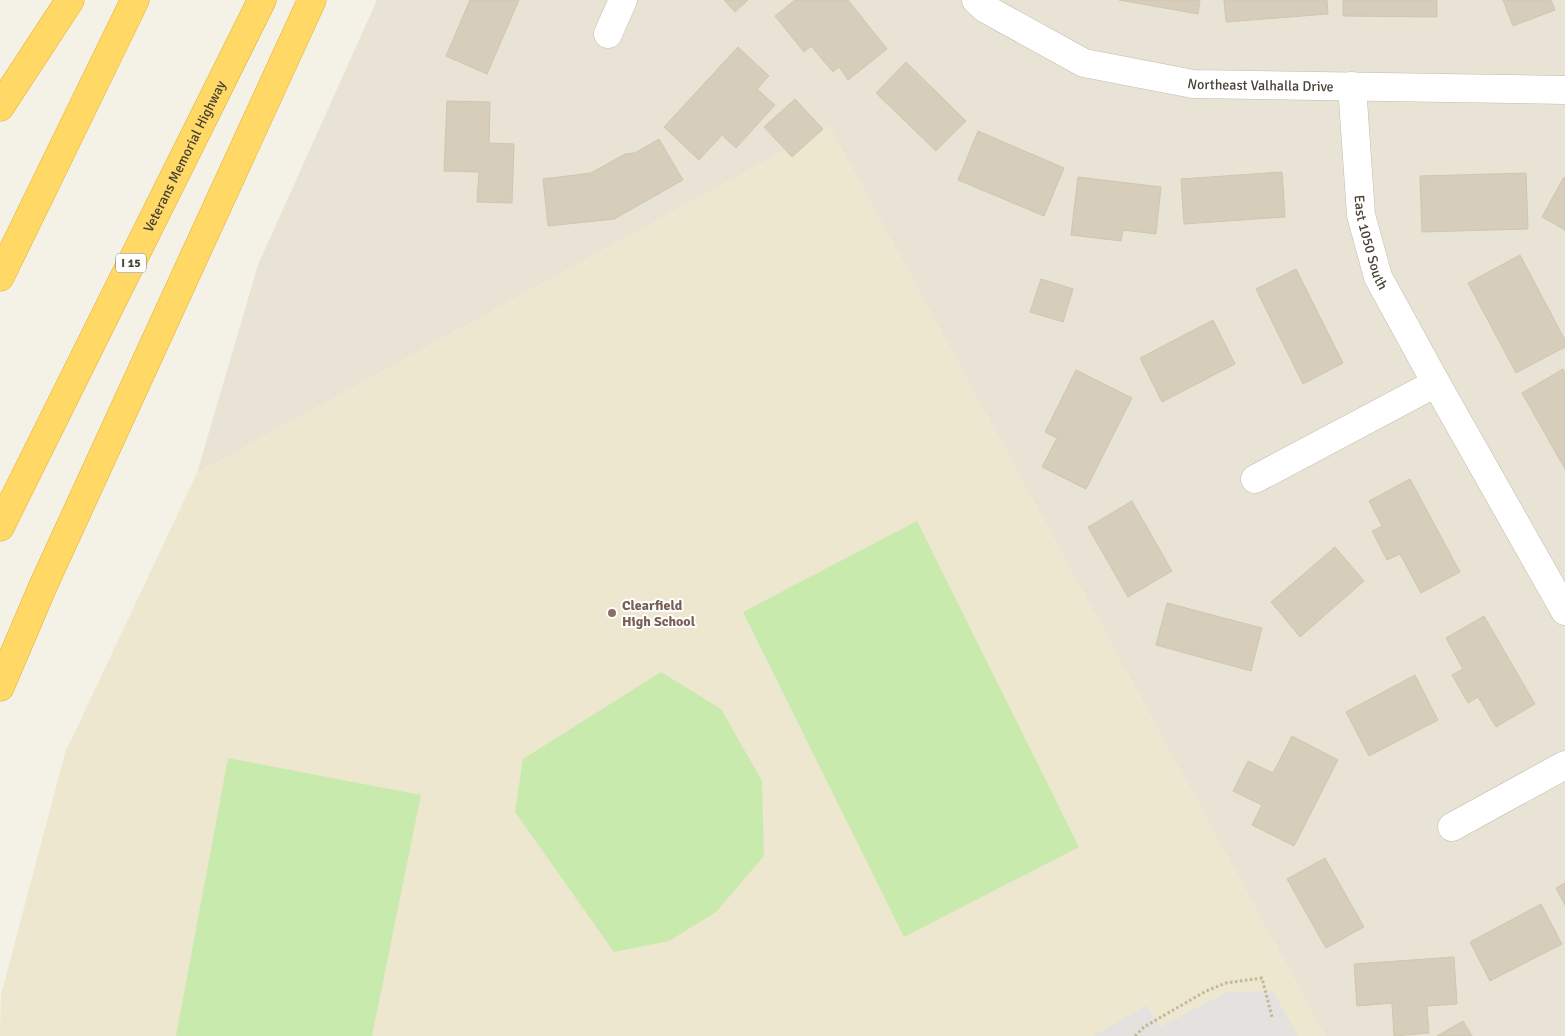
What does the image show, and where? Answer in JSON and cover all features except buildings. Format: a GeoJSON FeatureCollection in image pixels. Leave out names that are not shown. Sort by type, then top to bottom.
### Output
{"type":"FeatureCollection","features":[{"type":"Feature","properties":{"kind":"highway"},"geometry":{"type":"LineString","coordinates":[[0,108],[70,0]]}},
{"type":"Feature","properties":{"kind":"highway"},"geometry":{"type":"LineString","coordinates":[[0,276],[135,0]]}},
{"type":"Feature","properties":{"kind":"highway","name":"Veterans Memorial Highway"},"geometry":{"type":"LineString","coordinates":[[0,527],[262,0]]}},
{"type":"Feature","properties":{"kind":"highway"},"geometry":{"type":"LineString","coordinates":[[0,687],[43,586],[312,0]]}},
{"type":"Feature","properties":{"kind":"street"},"geometry":{"type":"LineString","coordinates":[[608,34],[622,0]]}},
{"type":"Feature","properties":{"kind":"street","name":"Northeast Valhalla Drive"},"geometry":{"type":"LineString","coordinates":[[976,0],[986,9],[1084,63],[1193,84],[1565,90]]}},
{"type":"Feature","properties":{"kind":"street","name":"East 1050 South"},"geometry":{"type":"LineString","coordinates":[[1352,86],[1361,215],[1378,277],[1565,610]]}},
{"type":"Feature","properties":{"kind":"street"},"geometry":{"type":"LineString","coordinates":[[1255,479],[1436,383]]}},
{"type":"Feature","properties":{"kind":"street"},"geometry":{"type":"LineString","coordinates":[[1452,827],[1565,765]]}},
{"type":"Feature","properties":{"kind":"path"},"geometry":{"type":"LineString","coordinates":[[1135,1036],[1144,1027],[1206,991],[1226,983],[1262,978],[1272,1016]]}},
{"type":"Feature","properties":{"kind":"shaded area"},"geometry":{"type":"Polygon","coordinates":[[[377,0],[1565,0],[1565,1036],[1325,1036],[829,126],[197,473],[258,265],[377,0]]]}},
{"type":"Feature","properties":{"kind":"shaded area","name":"Clearfield High School"},"geometry":{"type":"Polygon","coordinates":[[[829,126],[1325,1036],[0,1036],[1,995],[65,753],[197,473],[829,126]]]}},
{"type":"Feature","properties":{"kind":"shaded area"},"geometry":{"type":"Polygon","coordinates":[[[1273,991],[1298,1036],[1093,1036],[1147,1005],[1160,1027],[1227,992],[1273,991]]]}},
{"type":"Feature","properties":{"kind":"green space"},"geometry":{"type":"Polygon","coordinates":[[[917,521],[1079,847],[904,937],[743,612],[917,521]]]}},
{"type":"Feature","properties":{"kind":"green space"},"geometry":{"type":"Polygon","coordinates":[[[661,672],[721,709],[762,781],[764,856],[716,912],[669,941],[614,952],[515,812],[523,759],[661,672]]]}},
{"type":"Feature","properties":{"kind":"green space"},"geometry":{"type":"Polygon","coordinates":[[[228,758],[421,795],[372,1036],[176,1036],[228,758]]]}},
{"type":"Feature","properties":{"kind":"place","name":"Clearfield High School"},"geometry":{"type":"Point","coordinates":[612,613]}}]}
